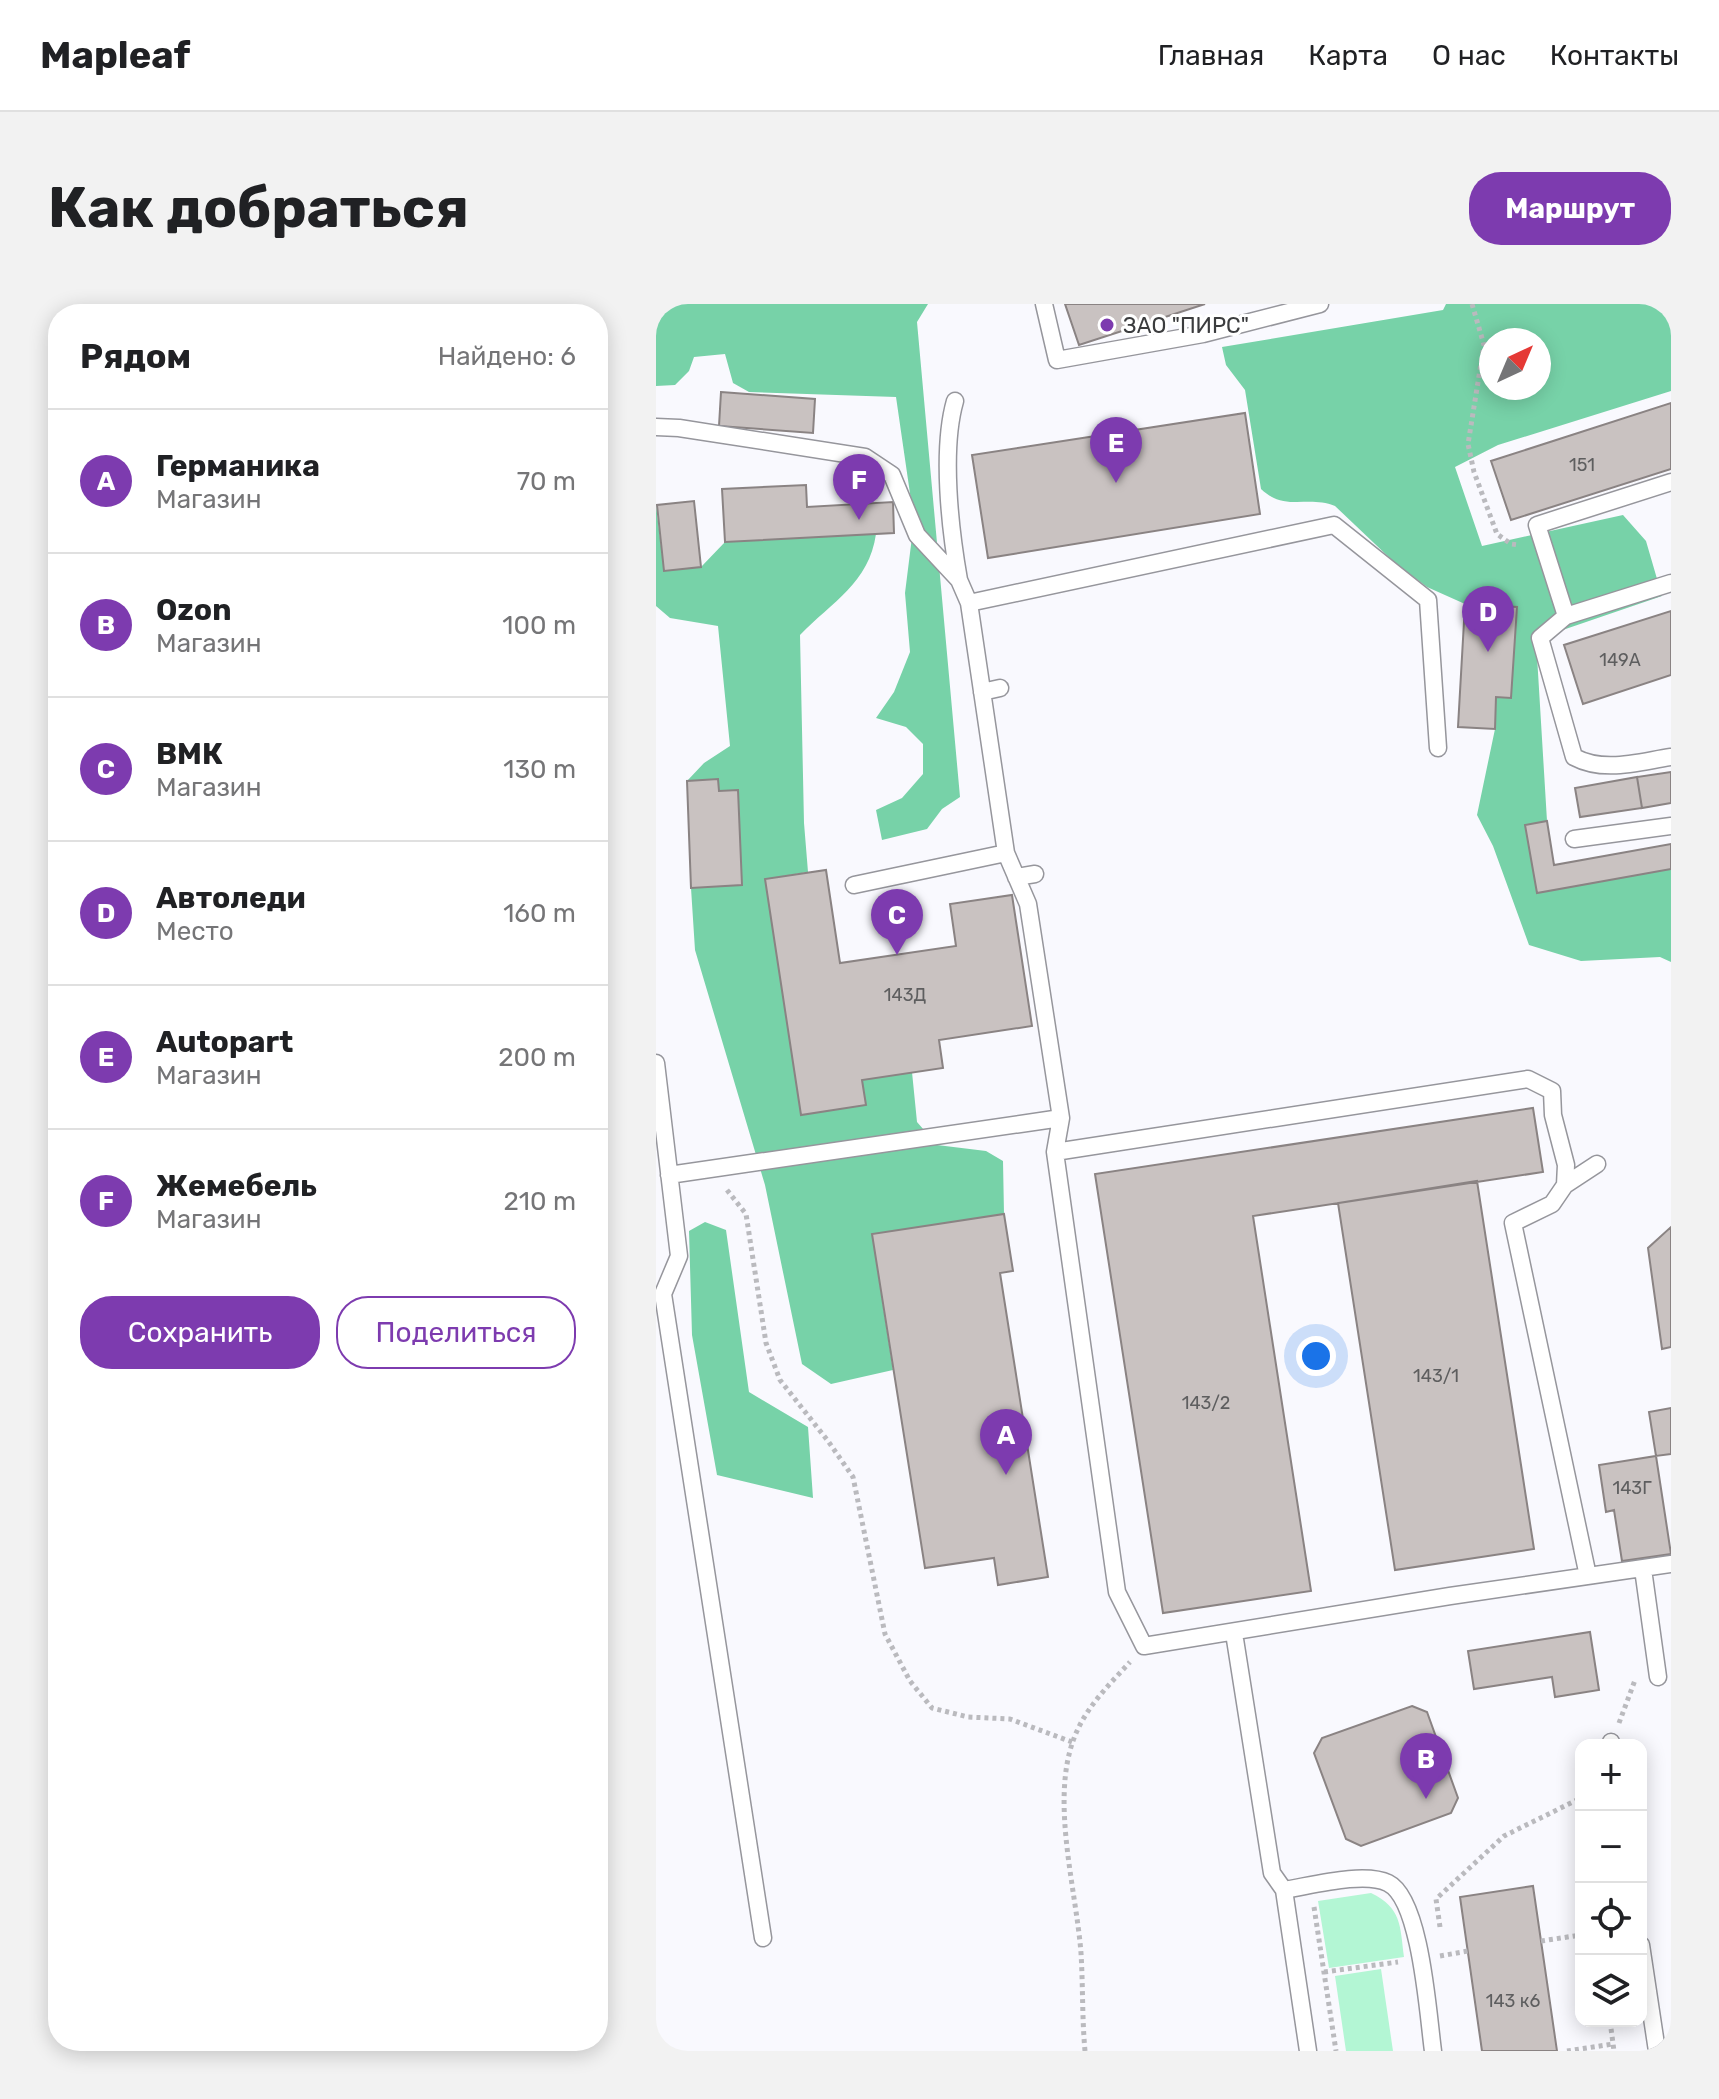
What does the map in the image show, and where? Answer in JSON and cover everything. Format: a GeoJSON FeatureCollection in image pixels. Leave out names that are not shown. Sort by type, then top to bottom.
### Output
{"type":"FeatureCollection","features":[{"type":"Feature","properties":{"kind":"lane"},"geometry":{"type":"LineString","coordinates":[[1044,304],[1057,360],[1203,334],[1320,304]]}},
{"type":"Feature","properties":{"kind":"lane"},"geometry":{"type":"LineString","coordinates":[[955,401],[948,424],[952,534],[959,580],[969,603],[1006,853],[1028,904],[1061,1118],[1055,1152],[1117,1592],[1144,1646],[1671,1564]]}},
{"type":"Feature","properties":{"kind":"lane"},"geometry":{"type":"LineString","coordinates":[[656,427],[865,457],[892,475],[917,535],[959,580]]}},
{"type":"Feature","properties":{"kind":"lane"},"geometry":{"type":"LineString","coordinates":[[1566,616],[1537,525],[1671,482]]}},
{"type":"Feature","properties":{"kind":"lane"},"geometry":{"type":"LineString","coordinates":[[969,603],[1334,525],[1428,600],[1438,748]]}},
{"type":"Feature","properties":{"kind":"lane"},"geometry":{"type":"LineString","coordinates":[[1671,583],[1566,616],[1540,638],[1574,757],[1588,764],[1614,766],[1671,757]]}},
{"type":"Feature","properties":{"kind":"lane"},"geometry":{"type":"LineString","coordinates":[[982,692],[1000,688]]}},
{"type":"Feature","properties":{"kind":"lane"},"geometry":{"type":"LineString","coordinates":[[1574,839],[1671,826]]}},
{"type":"Feature","properties":{"kind":"lane"},"geometry":{"type":"LineString","coordinates":[[854,885],[1006,853]]}},
{"type":"Feature","properties":{"kind":"lane"},"geometry":{"type":"LineString","coordinates":[[1016,877],[1035,874]]}},
{"type":"Feature","properties":{"kind":"lane"},"geometry":{"type":"LineString","coordinates":[[656,1063],[679,1256],[663,1294],[763,1938]]}},
{"type":"Feature","properties":{"kind":"lane"},"geometry":{"type":"LineString","coordinates":[[1055,1152],[1528,1079],[1552,1091],[1553,1115],[1566,1165],[1565,1185]]}},
{"type":"Feature","properties":{"kind":"lane"},"geometry":{"type":"LineString","coordinates":[[669,1175],[1061,1118]]}},
{"type":"Feature","properties":{"kind":"lane"},"geometry":{"type":"LineString","coordinates":[[1588,1576],[1513,1223],[1552,1204],[1565,1185],[1597,1164]]}},
{"type":"Feature","properties":{"kind":"lane"},"geometry":{"type":"LineString","coordinates":[[1643,1569],[1658,1677]]}},
{"type":"Feature","properties":{"kind":"lane"},"geometry":{"type":"LineString","coordinates":[[1234,1633],[1272,1873],[1284,1890],[1308,2051]]}},
{"type":"Feature","properties":{"kind":"lane"},"geometry":{"type":"LineString","coordinates":[[1284,1890],[1365,1878],[1388,1883],[1404,1899],[1414,1921],[1433,2051]]}},
{"type":"Feature","properties":{"kind":"lane"},"geometry":{"type":"LineString","coordinates":[[1643,1955],[1657,2051]]}},
{"type":"Feature","properties":{"kind":"path"},"geometry":{"type":"LineString","coordinates":[[1472,304],[1484,345],[1468,444],[1474,472],[1497,534],[1511,544],[1544,548]]}},
{"type":"Feature","properties":{"kind":"path"},"geometry":{"type":"LineString","coordinates":[[712,1169],[746,1214],[766,1343],[780,1380],[853,1477],[885,1634],[910,1681],[932,1708],[968,1717],[1010,1719],[1072,1742]]}},
{"type":"Feature","properties":{"kind":"path"},"geometry":{"type":"LineString","coordinates":[[1085,2051],[1081,1952],[1066,1847],[1066,1782],[1072,1742],[1086,1711],[1144,1646]]}},
{"type":"Feature","properties":{"kind":"path"},"geometry":{"type":"LineString","coordinates":[[1613,1739],[1637,1668]]}},
{"type":"Feature","properties":{"kind":"path"},"geometry":{"type":"LineString","coordinates":[[1436,1899],[1504,1836],[1575,1801]]}},
{"type":"Feature","properties":{"kind":"path"},"geometry":{"type":"LineString","coordinates":[[1311,1886],[1336,2051]]}},
{"type":"Feature","properties":{"kind":"path"},"geometry":{"type":"LineString","coordinates":[[1541,1941],[1575,1936]]}},
{"type":"Feature","properties":{"kind":"path"},"geometry":{"type":"LineString","coordinates":[[1324,1972],[1468,1951]]}},
{"type":"Feature","properties":{"kind":"path"},"geometry":{"type":"LineString","coordinates":[[1567,2051],[1614,2048],[1611,2027]]}},
{"type":"Feature","properties":{"kind":"green space"},"geometry":{"type":"Polygon","coordinates":[[[656,304],[928,304],[917,322],[960,797],[942,809],[927,829],[882,840],[876,810],[902,798],[923,774],[923,744],[906,727],[876,718],[894,692],[910,652],[905,593],[914,521],[896,397],[749,392],[733,383],[725,354],[694,357],[689,371],[675,385],[656,386],[656,304]]]}},
{"type":"Feature","properties":{"kind":"green space"},"geometry":{"type":"Polygon","coordinates":[[[1446,304],[1671,304],[1671,391],[1498,445],[1455,467],[1482,546],[1623,515],[1646,541],[1662,596],[1551,634],[1537,656],[1547,821],[1525,825],[1537,893],[1671,869],[1671,962],[1660,957],[1581,961],[1529,945],[1493,846],[1477,815],[1495,729],[1496,697],[1511,697],[1517,608],[1465,604],[1427,587],[1395,563],[1335,506],[1279,500],[1261,489],[1245,390],[1226,365],[1222,347],[1443,310],[1446,304]]]}},
{"type":"Feature","properties":{"kind":"green space"},"geometry":{"type":"Polygon","coordinates":[[[656,505],[664,571],[701,567],[725,542],[876,534],[866,566],[857,579],[800,635],[808,872],[765,879],[801,1114],[866,1105],[862,1080],[912,1072],[917,1122],[937,1145],[986,1151],[1003,1161],[1004,1214],[872,1235],[893,1370],[831,1384],[802,1364],[765,1185],[695,950],[691,888],[742,884],[738,790],[719,791],[718,779],[687,781],[704,763],[730,746],[718,626],[670,618],[656,606],[656,505]]]}},
{"type":"Feature","properties":{"kind":"green space"},"geometry":{"type":"Polygon","coordinates":[[[705,1222],[726,1230],[749,1392],[808,1427],[813,1498],[717,1475],[692,1335],[689,1231],[705,1222]]]}},
{"type":"Feature","properties":{"kind":"green space"},"geometry":{"type":"Polygon","coordinates":[[[1371,1893],[1389,1905],[1398,1919],[1404,1957],[1329,1968],[1318,1901],[1371,1893]]]}},
{"type":"Feature","properties":{"kind":"green space"},"geometry":{"type":"Polygon","coordinates":[[[1381,1969],[1393,2051],[1346,2051],[1335,1976],[1381,1969]]]}},
{"type":"Feature","properties":{"kind":"building","name":"ЗАО \"ПИРС\""},"geometry":{"type":"Polygon","coordinates":[[[1065,304],[1205,304],[1079,345],[1065,304]]]}},
{"type":"Feature","properties":{"kind":"building"},"geometry":{"type":"Polygon","coordinates":[[[721,392],[815,399],[813,433],[719,426],[721,392]]]}},
{"type":"Feature","properties":{"kind":"building"},"geometry":{"type":"Polygon","coordinates":[[[1671,403],[1671,469],[1511,520],[1491,461],[1671,403]]]}},
{"type":"Feature","properties":{"kind":"building"},"geometry":{"type":"Polygon","coordinates":[[[1245,413],[1260,514],[988,558],[972,455],[1245,413]]]}},
{"type":"Feature","properties":{"kind":"building"},"geometry":{"type":"Polygon","coordinates":[[[806,485],[807,507],[893,502],[894,533],[725,542],[722,489],[806,485]]]}},
{"type":"Feature","properties":{"kind":"building"},"geometry":{"type":"Polygon","coordinates":[[[694,501],[701,567],[664,571],[657,505],[694,501]]]}},
{"type":"Feature","properties":{"kind":"building"},"geometry":{"type":"Polygon","coordinates":[[[1465,604],[1517,607],[1511,698],[1496,697],[1495,729],[1458,727],[1465,604]]]}},
{"type":"Feature","properties":{"kind":"building"},"geometry":{"type":"Polygon","coordinates":[[[1671,611],[1671,675],[1583,704],[1564,645],[1671,611]]]}},
{"type":"Feature","properties":{"kind":"building"},"geometry":{"type":"Polygon","coordinates":[[[1671,772],[1671,803],[1642,808],[1637,777],[1671,772]]]}},
{"type":"Feature","properties":{"kind":"building"},"geometry":{"type":"Polygon","coordinates":[[[1637,777],[1642,808],[1580,817],[1575,788],[1637,777]]]}},
{"type":"Feature","properties":{"kind":"building"},"geometry":{"type":"Polygon","coordinates":[[[718,779],[719,791],[738,790],[742,885],[691,888],[687,781],[718,779]]]}},
{"type":"Feature","properties":{"kind":"building"},"geometry":{"type":"Polygon","coordinates":[[[1547,821],[1554,865],[1671,844],[1671,869],[1537,893],[1525,825],[1547,821]]]}},
{"type":"Feature","properties":{"kind":"building"},"geometry":{"type":"Polygon","coordinates":[[[826,870],[840,963],[956,946],[950,904],[1012,895],[1032,1026],[939,1040],[943,1068],[862,1080],[866,1105],[801,1115],[765,879],[826,870]]]}},
{"type":"Feature","properties":{"kind":"building"},"geometry":{"type":"Polygon","coordinates":[[[1533,1108],[1543,1172],[1253,1216],[1311,1591],[1163,1613],[1095,1174],[1533,1108]]]}},
{"type":"Feature","properties":{"kind":"building"},"geometry":{"type":"Polygon","coordinates":[[[1477,1181],[1534,1549],[1395,1570],[1338,1203],[1477,1181]]]}},
{"type":"Feature","properties":{"kind":"building"},"geometry":{"type":"Polygon","coordinates":[[[1004,1214],[1013,1271],[1000,1273],[1048,1577],[998,1585],[994,1558],[925,1568],[872,1234],[1004,1214]]]}},
{"type":"Feature","properties":{"kind":"building"},"geometry":{"type":"Polygon","coordinates":[[[1671,1227],[1671,1347],[1662,1349],[1648,1248],[1671,1227]]]}},
{"type":"Feature","properties":{"kind":"building"},"geometry":{"type":"Polygon","coordinates":[[[1671,1408],[1671,1454],[1656,1456],[1649,1412],[1671,1408]]]}},
{"type":"Feature","properties":{"kind":"building"},"geometry":{"type":"Polygon","coordinates":[[[1656,1456],[1671,1554],[1622,1561],[1614,1510],[1606,1512],[1599,1465],[1656,1456]]]}},
{"type":"Feature","properties":{"kind":"building"},"geometry":{"type":"Polygon","coordinates":[[[1590,1632],[1599,1690],[1555,1697],[1552,1677],[1474,1689],[1468,1651],[1590,1632]]]}},
{"type":"Feature","properties":{"kind":"building"},"geometry":{"type":"Polygon","coordinates":[[[1412,1706],[1427,1712],[1458,1798],[1451,1813],[1361,1846],[1346,1839],[1314,1753],[1322,1738],[1412,1706]]]}},
{"type":"Feature","properties":{"kind":"building"},"geometry":{"type":"Polygon","coordinates":[[[1533,1886],[1557,2051],[1482,2051],[1460,1897],[1533,1886]]]}},
{"type":"Feature","properties":{"kind":"place","name":"ЗАО \"ПИРС\""},"geometry":{"type":"Point","coordinates":[1107,325]}},
{"type":"Feature","properties":{"kind":"place","name":"Autopart"},"geometry":{"type":"Point","coordinates":[1116,483]}},
{"type":"Feature","properties":{"kind":"place","name":"Жемебель"},"geometry":{"type":"Point","coordinates":[859,520]}},
{"type":"Feature","properties":{"kind":"place","name":"Автоледи"},"geometry":{"type":"Point","coordinates":[1488,652]}},
{"type":"Feature","properties":{"kind":"place","name":"ВМК"},"geometry":{"type":"Point","coordinates":[897,955]}},
{"type":"Feature","properties":{"kind":"place","name":"Германика"},"geometry":{"type":"Point","coordinates":[1006,1475]}},
{"type":"Feature","properties":{"kind":"place","name":"Ozon"},"geometry":{"type":"Point","coordinates":[1426,1799]}}]}
